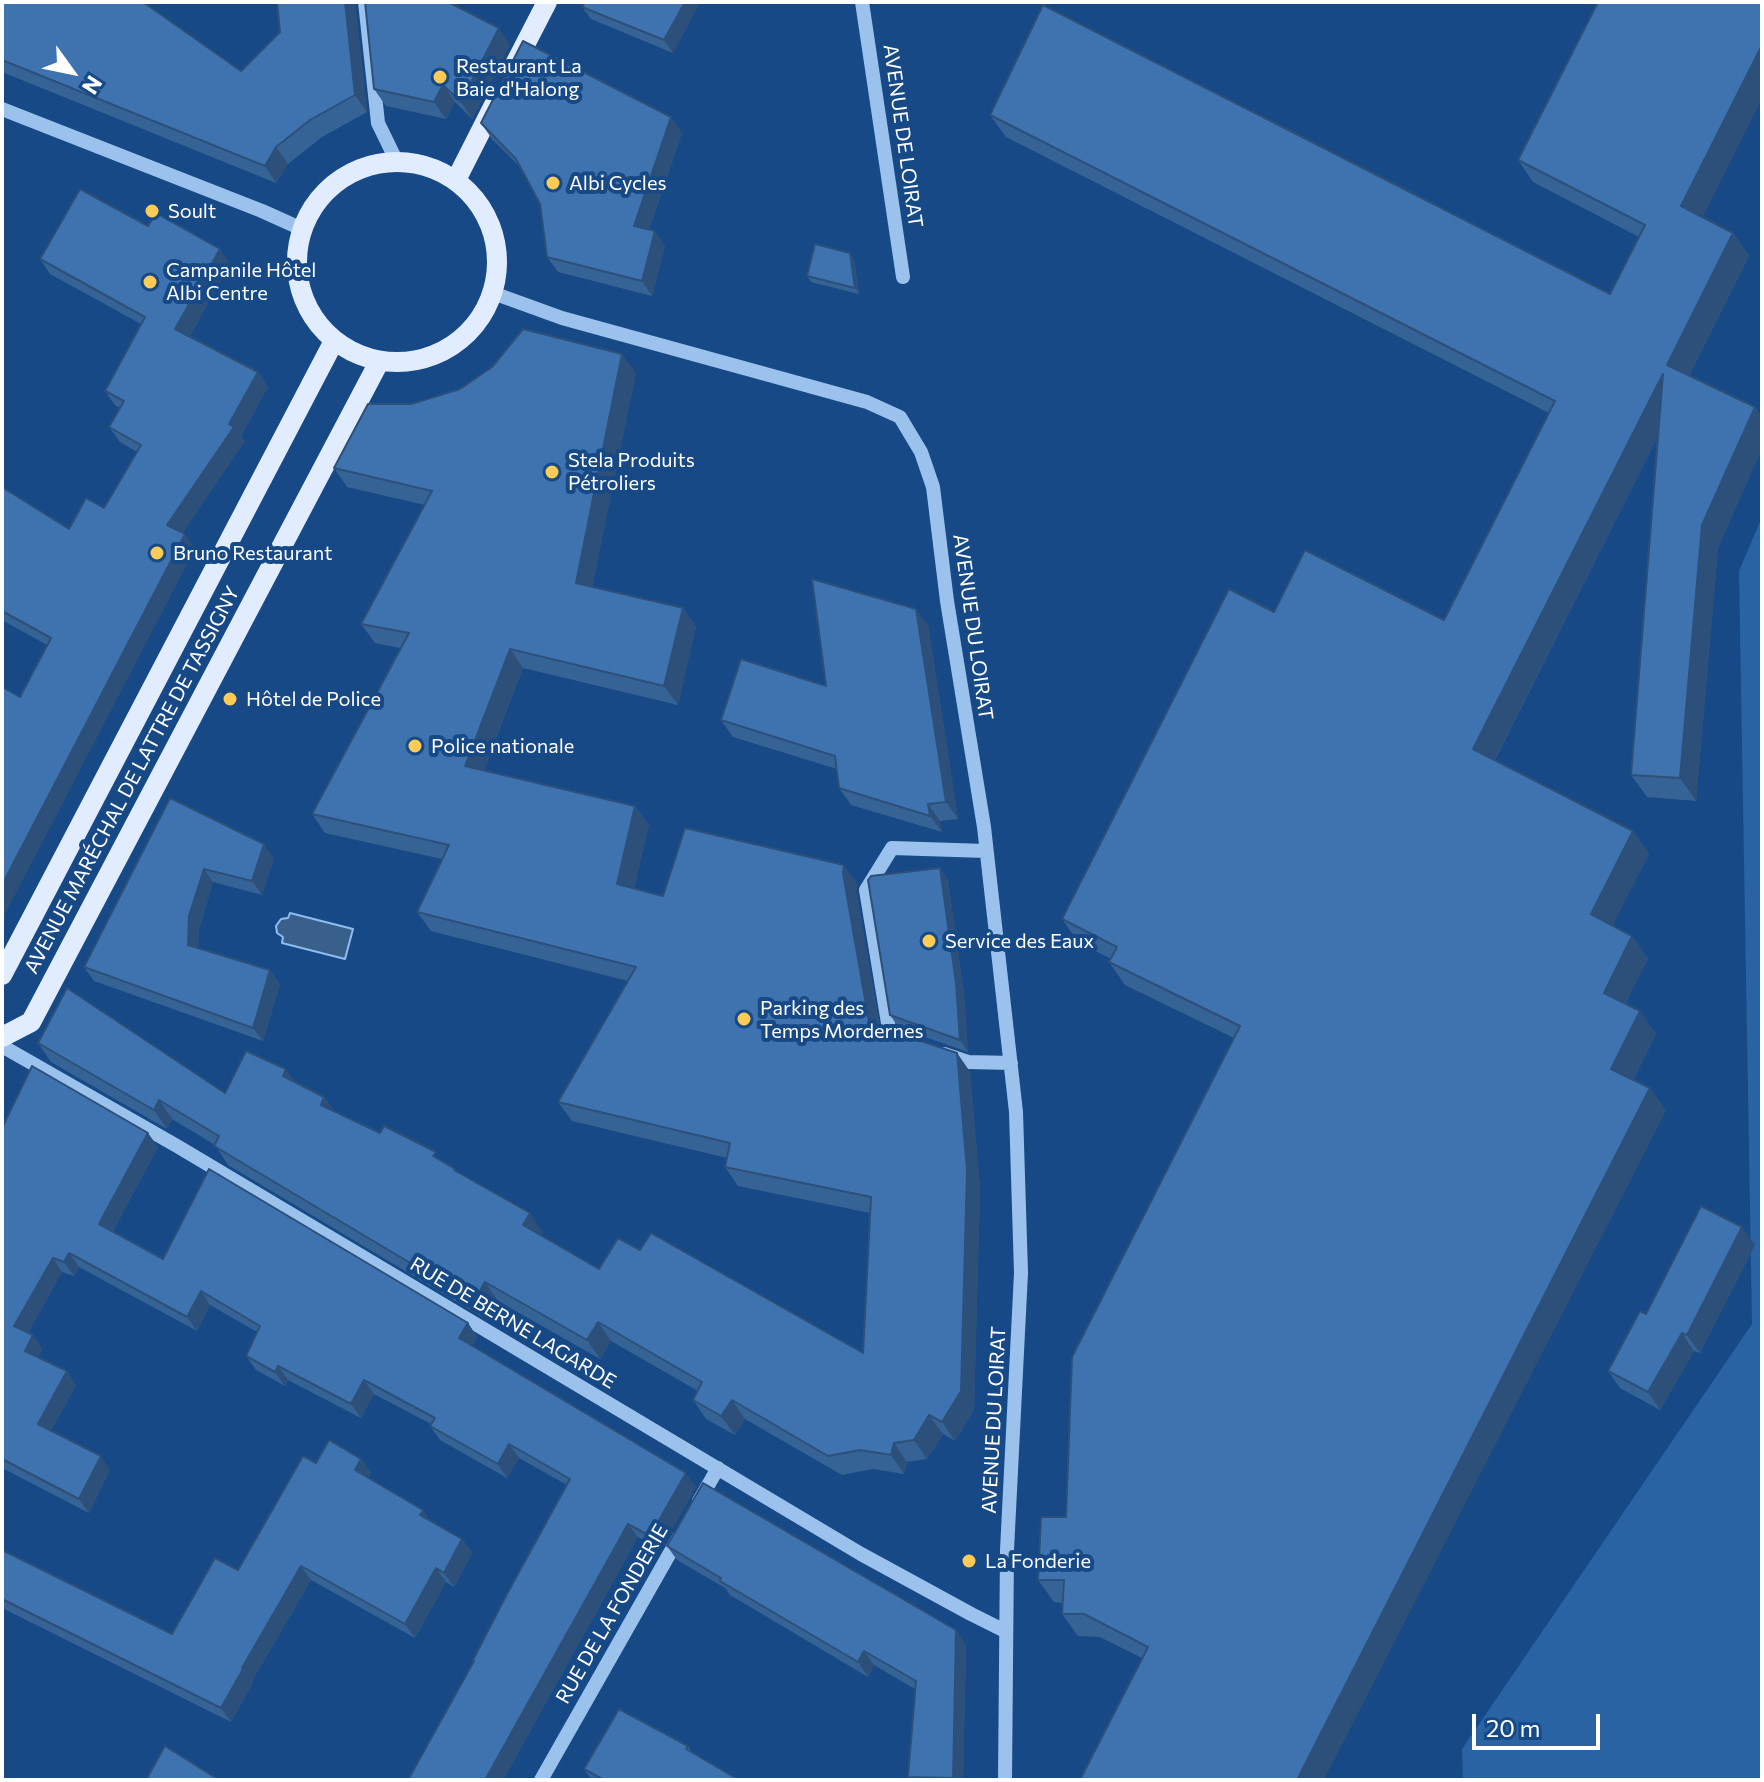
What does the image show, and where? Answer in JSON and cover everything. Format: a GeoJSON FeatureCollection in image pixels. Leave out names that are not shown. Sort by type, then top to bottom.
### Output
{"type":"FeatureCollection","features":[{"type":"Feature","properties":{"kind":"main road"},"geometry":{"type":"LineString","coordinates":[[456,180],[547,2]]}},
{"type":"Feature","properties":{"kind":"main road"},"geometry":{"type":"LineString","coordinates":[[397,162],[428,166],[456,180],[479,203],[493,230],[498,262],[493,293],[480,320],[460,341],[434,356],[405,363],[379,362],[353,353],[334,341],[313,317],[301,289],[297,259],[302,229],[317,202],[339,180],[366,167],[397,162]]}},
{"type":"Feature","properties":{"kind":"main road"},"geometry":{"type":"LineString","coordinates":[[2,975],[334,341]]}},
{"type":"Feature","properties":{"kind":"main road","name":"AVENUE MARÉCHAL DE LATTRE DE TASSIGNY"},"geometry":{"type":"LineString","coordinates":[[2,1037],[31,1022],[379,362]]}},
{"type":"Feature","properties":{"kind":"street"},"geometry":{"type":"LineString","coordinates":[[365,2],[378,123],[397,162]]}},
{"type":"Feature","properties":{"kind":"street","name":"AVENUE DE LOIRAT"},"geometry":{"type":"LineString","coordinates":[[862,2],[903,277]]}},
{"type":"Feature","properties":{"kind":"street"},"geometry":{"type":"LineString","coordinates":[[2,109],[302,229]]}},
{"type":"Feature","properties":{"kind":"street","name":"AVENUE DU LOIRAT"},"geometry":{"type":"LineString","coordinates":[[493,293],[562,318],[867,402],[900,417],[921,452],[933,487],[947,601],[986,851],[1016,1112],[1021,1273],[1007,1550],[1005,1780]]}},
{"type":"Feature","properties":{"kind":"street"},"geometry":{"type":"LineString","coordinates":[[986,851],[892,848],[866,890],[890,1035],[968,1062],[1011,1063]]}},
{"type":"Feature","properties":{"kind":"street","name":"RUE DE BERNE LAGARDE"},"geometry":{"type":"LineString","coordinates":[[2,1046],[177,1146],[861,1554],[1005,1631]]}},
{"type":"Feature","properties":{"kind":"street","name":"RUE DE LA FONDERIE"},"geometry":{"type":"LineString","coordinates":[[541,1780],[718,1468]]}},
{"type":"Feature","properties":{"kind":"shaded area"},"geometry":{"type":"Polygon","coordinates":[[[1762,517],[1762,1780],[1463,1780],[1462,1749],[1752,1324],[1739,571],[1762,517]]]}},
{"type":"Feature","properties":{"kind":"shaded area"},"geometry":{"type":"Polygon","coordinates":[[[290,913],[353,929],[345,959],[282,943],[283,937],[277,933],[276,926],[290,913]]]}},
{"type":"Feature","properties":{"kind":"building"},"geometry":{"type":"Polygon","coordinates":[[[2,2],[143,2],[241,71],[280,32],[277,2],[345,2],[355,95],[310,120],[276,147],[265,166],[2,60],[2,2]]]}},
{"type":"Feature","properties":{"kind":"building"},"geometry":{"type":"Polygon","coordinates":[[[365,2],[448,2],[499,28],[461,102],[443,85],[434,102],[374,89],[365,2]]]}},
{"type":"Feature","properties":{"kind":"building"},"geometry":{"type":"Polygon","coordinates":[[[585,2],[685,2],[664,40],[582,7],[585,2]]]}},
{"type":"Feature","properties":{"kind":"building"},"geometry":{"type":"Polygon","coordinates":[[[1598,2],[1762,2],[1762,45],[1681,206],[1733,233],[1667,365],[1755,407],[1702,525],[1680,778],[1631,775],[1663,374],[1473,749],[1633,831],[1591,914],[1632,936],[1604,993],[1640,1011],[1611,1069],[1650,1088],[1297,1780],[1080,1780],[1148,1647],[1084,1614],[1062,1614],[1064,1580],[1038,1580],[1041,1517],[1066,1517],[1072,1357],[1240,1026],[1109,962],[1117,947],[1062,919],[1229,589],[1274,612],[1305,550],[1444,620],[1555,401],[990,115],[1043,5],[1610,294],[1645,225],[1518,160],[1598,2]]]}},
{"type":"Feature","properties":{"kind":"building"},"geometry":{"type":"Polygon","coordinates":[[[523,41],[671,117],[634,226],[655,231],[642,281],[547,257],[540,204],[516,159],[481,123],[523,41]]]}},
{"type":"Feature","properties":{"kind":"building"},"geometry":{"type":"Polygon","coordinates":[[[80,189],[148,226],[156,213],[220,249],[175,329],[258,372],[229,424],[234,427],[167,525],[185,534],[2,885],[2,687],[20,697],[51,638],[2,611],[2,487],[69,529],[86,498],[104,508],[141,445],[109,427],[124,401],[105,391],[145,317],[40,259],[80,189]]]}},
{"type":"Feature","properties":{"kind":"building"},"geometry":{"type":"Polygon","coordinates":[[[815,244],[850,253],[855,288],[807,276],[815,244]]]}},
{"type":"Feature","properties":{"kind":"building"},"geometry":{"type":"Polygon","coordinates":[[[523,329],[622,354],[576,583],[683,608],[664,686],[510,649],[465,766],[635,806],[617,884],[663,896],[685,828],[844,865],[869,1022],[957,1053],[967,1170],[961,1391],[942,1422],[929,1415],[914,1440],[894,1443],[891,1455],[860,1450],[828,1456],[732,1400],[721,1416],[693,1400],[702,1382],[598,1322],[587,1340],[485,1282],[474,1301],[214,1146],[219,1136],[159,1100],[154,1110],[38,1043],[67,988],[225,1093],[246,1051],[286,1069],[283,1076],[324,1097],[321,1105],[380,1133],[384,1126],[436,1152],[433,1156],[454,1170],[530,1213],[523,1225],[599,1269],[618,1238],[640,1250],[651,1233],[863,1353],[871,1197],[725,1167],[730,1143],[558,1102],[636,967],[417,912],[449,845],[312,814],[409,633],[361,624],[432,491],[334,468],[368,404],[411,404],[460,389],[492,367],[523,329]]]}},
{"type":"Feature","properties":{"kind":"building"},"geometry":{"type":"Polygon","coordinates":[[[812,579],[916,609],[946,802],[928,804],[930,816],[839,788],[835,756],[721,720],[741,659],[826,686],[812,579]]]}},
{"type":"Feature","properties":{"kind":"building"},"geometry":{"type":"Polygon","coordinates":[[[170,798],[264,844],[252,881],[204,869],[189,916],[188,945],[270,970],[253,1028],[84,967],[170,798]]]}},
{"type":"Feature","properties":{"kind":"building","name":"Service des Eaux"},"geometry":{"type":"Polygon","coordinates":[[[940,868],[956,983],[960,1040],[890,1015],[868,880],[871,876],[940,868]]]}},
{"type":"Feature","properties":{"kind":"building"},"geometry":{"type":"Polygon","coordinates":[[[32,1066],[148,1133],[99,1224],[163,1259],[209,1169],[468,1323],[459,1338],[686,1473],[650,1536],[628,1524],[485,1780],[408,1780],[570,1479],[509,1444],[498,1464],[430,1426],[435,1418],[364,1380],[351,1404],[278,1366],[275,1372],[246,1356],[260,1326],[201,1291],[187,1317],[69,1253],[64,1262],[53,1258],[14,1326],[33,1335],[25,1351],[67,1371],[38,1424],[101,1456],[79,1499],[2,1459],[2,1128],[32,1066]]]}},
{"type":"Feature","properties":{"kind":"building"},"geometry":{"type":"Polygon","coordinates":[[[1701,1206],[1742,1227],[1687,1335],[1682,1333],[1648,1392],[1608,1371],[1640,1311],[1646,1314],[1701,1206]]]}},
{"type":"Feature","properties":{"kind":"building"},"geometry":{"type":"Polygon","coordinates":[[[329,1440],[361,1459],[355,1470],[423,1510],[420,1515],[462,1539],[444,1573],[436,1568],[405,1624],[301,1566],[221,1708],[2,1599],[2,1550],[172,1634],[215,1558],[238,1570],[303,1456],[316,1463],[329,1440]]]}},
{"type":"Feature","properties":{"kind":"building"},"geometry":{"type":"Polygon","coordinates":[[[703,1483],[956,1630],[953,1778],[908,1777],[916,1681],[864,1651],[858,1662],[720,1581],[721,1578],[667,1546],[703,1483]]]}},
{"type":"Feature","properties":{"kind":"building"},"geometry":{"type":"Polygon","coordinates":[[[619,1709],[688,1746],[686,1749],[739,1780],[604,1780],[584,1769],[619,1709]]]}},
{"type":"Feature","properties":{"kind":"building"},"geometry":{"type":"Polygon","coordinates":[[[165,1746],[219,1780],[146,1780],[165,1746]]]}},
{"type":"Feature","properties":{"kind":"place","name":"Restaurant La Baie d'Halong"},"geometry":{"type":"Point","coordinates":[440,77]}},
{"type":"Feature","properties":{"kind":"place","name":"Albi Cycles"},"geometry":{"type":"Point","coordinates":[553,183]}},
{"type":"Feature","properties":{"kind":"place","name":"Soult"},"geometry":{"type":"Point","coordinates":[152,211]}},
{"type":"Feature","properties":{"kind":"place","name":"Campanile Hôtel Albi Centre"},"geometry":{"type":"Point","coordinates":[150,282]}},
{"type":"Feature","properties":{"kind":"place","name":"Stela Produits Pétroliers"},"geometry":{"type":"Point","coordinates":[552,472]}},
{"type":"Feature","properties":{"kind":"place","name":"Bruno Restaurant"},"geometry":{"type":"Point","coordinates":[157,553]}},
{"type":"Feature","properties":{"kind":"place","name":"Hôtel de Police"},"geometry":{"type":"Point","coordinates":[230,699]}},
{"type":"Feature","properties":{"kind":"place","name":"Police nationale"},"geometry":{"type":"Point","coordinates":[415,746]}},
{"type":"Feature","properties":{"kind":"place","name":"Service des Eaux"},"geometry":{"type":"Point","coordinates":[929,941]}},
{"type":"Feature","properties":{"kind":"place","name":"Parking des Temps Mordernes"},"geometry":{"type":"Point","coordinates":[744,1019]}},
{"type":"Feature","properties":{"kind":"place","name":"La Fonderie"},"geometry":{"type":"Point","coordinates":[969,1561]}}]}
